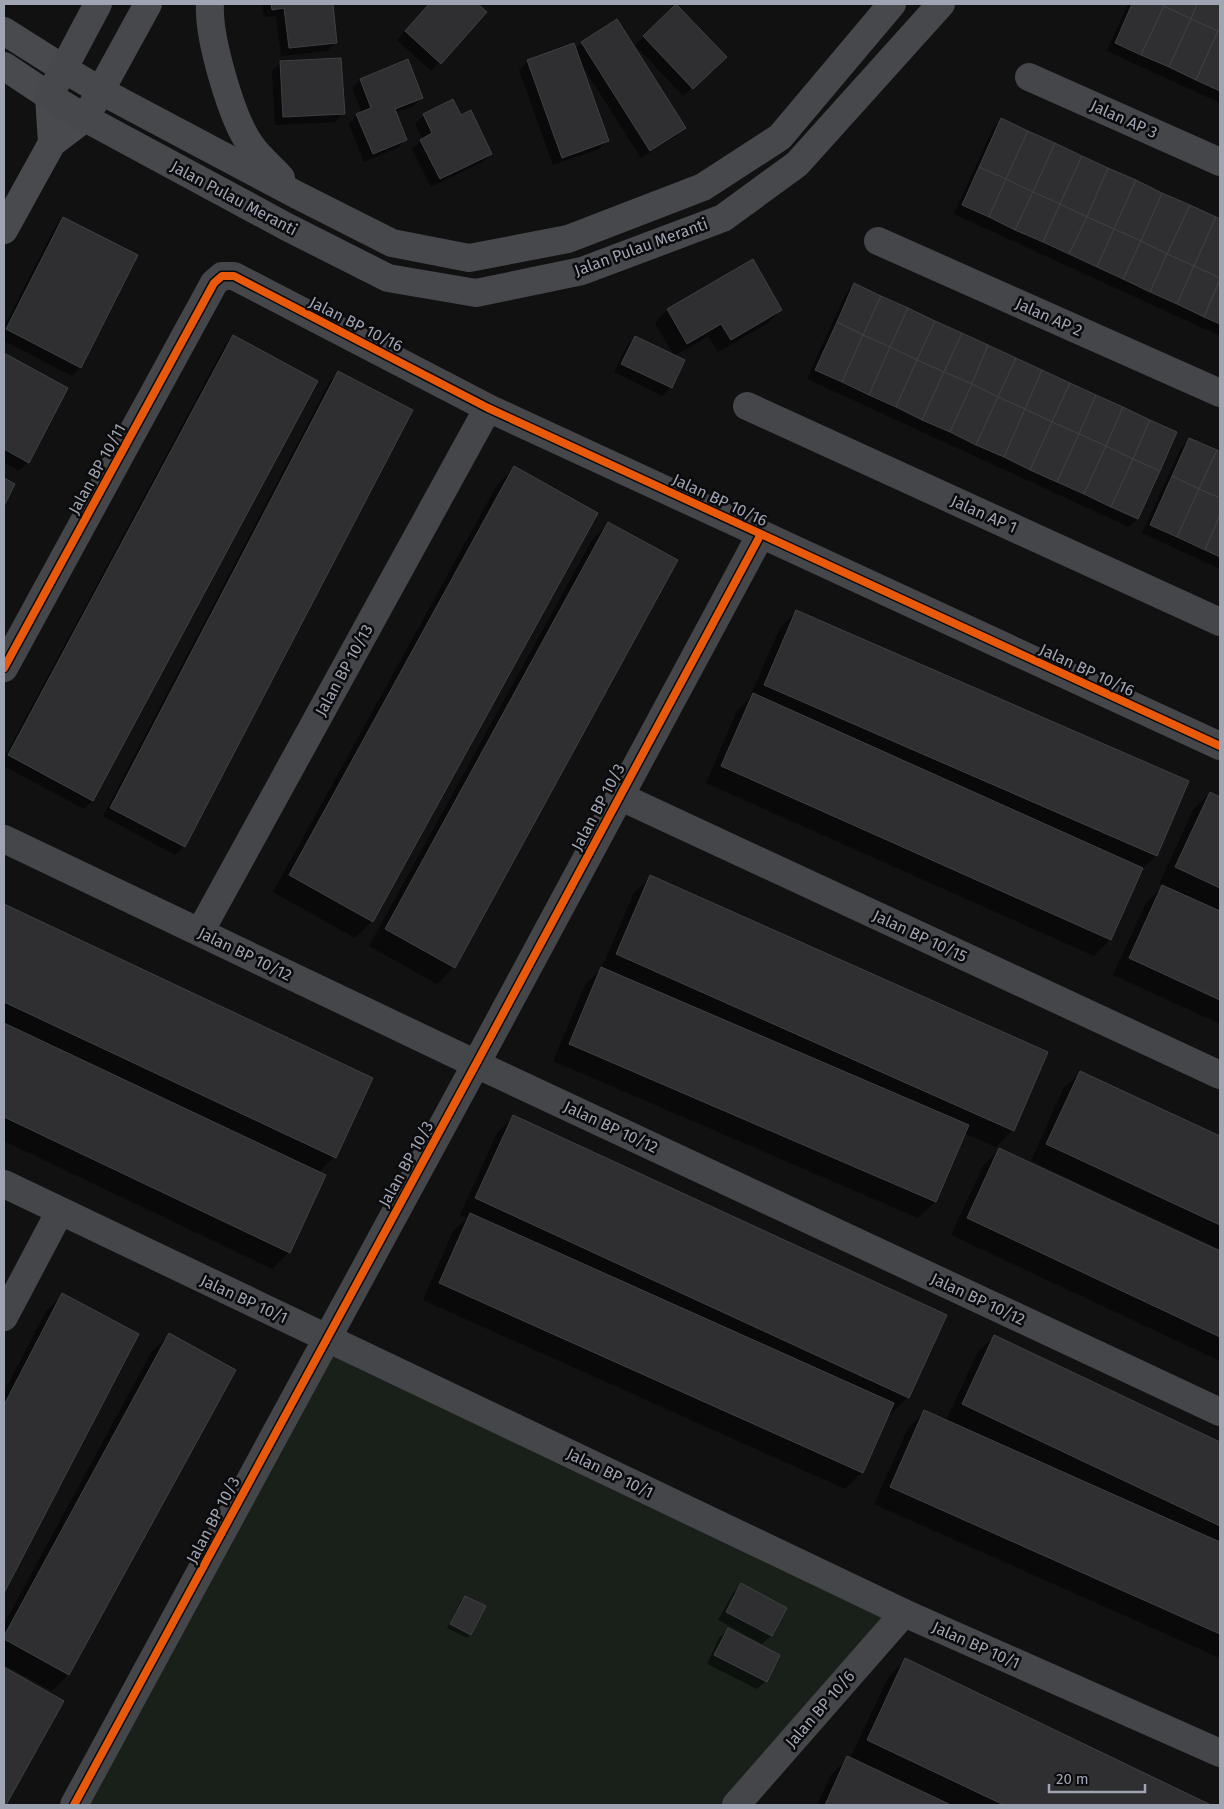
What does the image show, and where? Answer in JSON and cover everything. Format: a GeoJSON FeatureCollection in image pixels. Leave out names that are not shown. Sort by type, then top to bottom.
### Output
{"type":"FeatureCollection","features":[{"type":"Feature","properties":{"kind":"main road"},"geometry":{"type":"LineString","coordinates":[[49,96],[98,4]]}},
{"type":"Feature","properties":{"kind":"main road"},"geometry":{"type":"LineString","coordinates":[[85,118],[148,4]]}},
{"type":"Feature","properties":{"kind":"main road"},"geometry":{"type":"LineString","coordinates":[[210,4],[209,17],[216,53],[238,122],[251,146],[297,195]]}},
{"type":"Feature","properties":{"kind":"main road","name":"Jalan Pulau Meranti"},"geometry":{"type":"LineString","coordinates":[[64,69],[297,195],[392,243],[469,258],[568,240],[703,187],[780,137],[892,4]]}},
{"type":"Feature","properties":{"kind":"main road","name":"Jalan Pulau Meranti"},"geometry":{"type":"LineString","coordinates":[[49,96],[85,118],[286,226],[388,278],[476,293],[582,271],[723,218],[797,164],[941,4]]}},
{"type":"Feature","properties":{"kind":"street"},"geometry":{"type":"LineString","coordinates":[[4,31],[64,69]]}},
{"type":"Feature","properties":{"kind":"street"},"geometry":{"type":"LineString","coordinates":[[4,66],[49,96],[52,143]]}},
{"type":"Feature","properties":{"kind":"street","name":"Jalan AP 3"},"geometry":{"type":"LineString","coordinates":[[1029,77],[1220,162]]}},
{"type":"Feature","properties":{"kind":"street"},"geometry":{"type":"LineString","coordinates":[[4,230],[52,143],[85,118]]}},
{"type":"Feature","properties":{"kind":"street","name":"Jalan AP 2"},"geometry":{"type":"LineString","coordinates":[[878,241],[1220,393]]}},
{"type":"Feature","properties":{"kind":"street","name":"Jalan BP 10/16"},"geometry":{"type":"LineString","coordinates":[[214,283],[222,276],[234,276],[488,408],[1220,746]]}},
{"type":"Feature","properties":{"kind":"street","name":"Jalan BP 10/11"},"geometry":{"type":"LineString","coordinates":[[4,668],[214,283]]}},
{"type":"Feature","properties":{"kind":"street","name":"Jalan AP 1"},"geometry":{"type":"LineString","coordinates":[[747,406],[1220,622]]}},
{"type":"Feature","properties":{"kind":"street","name":"Jalan BP 10/13"},"geometry":{"type":"LineString","coordinates":[[200,932],[488,408]]}},
{"type":"Feature","properties":{"kind":"street","name":"Jalan BP 10/3"},"geometry":{"type":"LineString","coordinates":[[74,1805],[761,534]]}},
{"type":"Feature","properties":{"kind":"street","name":"Jalan BP 10/15"},"geometry":{"type":"LineString","coordinates":[[620,796],[1220,1075]]}},
{"type":"Feature","properties":{"kind":"street","name":"Jalan BP 10/12"},"geometry":{"type":"LineString","coordinates":[[4,839],[476,1064],[1220,1412]]}},
{"type":"Feature","properties":{"kind":"street","name":"Jalan BP 10/1"},"geometry":{"type":"LineString","coordinates":[[4,1184],[904,1613],[1220,1753]]}},
{"type":"Feature","properties":{"kind":"street"},"geometry":{"type":"LineString","coordinates":[[4,1317],[60,1211]]}},
{"type":"Feature","properties":{"kind":"street","name":"Jalan BP 10/6"},"geometry":{"type":"LineString","coordinates":[[736,1805],[904,1613]]}},
{"type":"Feature","properties":{"kind":"shaded area"},"geometry":{"type":"Polygon","coordinates":[[[327,1338],[904,1613],[734,1805],[74,1805],[327,1338]]]}},
{"type":"Feature","properties":{"kind":"building"},"geometry":{"type":"Polygon","coordinates":[[[271,4],[333,4],[337,43],[289,48],[284,8],[272,10],[271,4]]]}},
{"type":"Feature","properties":{"kind":"building"},"geometry":{"type":"Polygon","coordinates":[[[429,4],[478,4],[487,12],[441,64],[405,31],[429,4]]]}},
{"type":"Feature","properties":{"kind":"building"},"geometry":{"type":"Polygon","coordinates":[[[676,4],[727,57],[693,89],[643,36],[676,4]]]}},
{"type":"Feature","properties":{"kind":"building"},"geometry":{"type":"Polygon","coordinates":[[[1132,4],[1159,4],[1164,6],[1141,55],[1115,43],[1132,4]]]}},
{"type":"Feature","properties":{"kind":"building"},"geometry":{"type":"Polygon","coordinates":[[[1165,4],[1197,4],[1191,19],[1164,6],[1165,4]]]}},
{"type":"Feature","properties":{"kind":"building"},"geometry":{"type":"Polygon","coordinates":[[[1197,4],[1220,4],[1220,26],[1218,31],[1191,19],[1197,4]]]}},
{"type":"Feature","properties":{"kind":"building"},"geometry":{"type":"Polygon","coordinates":[[[1164,6],[1191,19],[1169,67],[1141,55],[1164,6]]]}},
{"type":"Feature","properties":{"kind":"building"},"geometry":{"type":"Polygon","coordinates":[[[617,19],[686,128],[650,151],[581,42],[617,19]]]}},
{"type":"Feature","properties":{"kind":"building"},"geometry":{"type":"Polygon","coordinates":[[[1191,19],[1218,31],[1196,80],[1169,67],[1191,19]]]}},
{"type":"Feature","properties":{"kind":"building"},"geometry":{"type":"Polygon","coordinates":[[[1218,31],[1220,32],[1220,91],[1196,80],[1218,31]]]}},
{"type":"Feature","properties":{"kind":"building"},"geometry":{"type":"Polygon","coordinates":[[[574,43],[609,141],[562,158],[527,60],[574,43]]]}},
{"type":"Feature","properties":{"kind":"building"},"geometry":{"type":"Polygon","coordinates":[[[341,58],[345,114],[283,117],[280,61],[341,58]]]}},
{"type":"Feature","properties":{"kind":"building"},"geometry":{"type":"Polygon","coordinates":[[[408,59],[423,98],[395,109],[407,140],[373,154],[356,114],[371,108],[360,79],[408,59]]]}},
{"type":"Feature","properties":{"kind":"building"},"geometry":{"type":"Polygon","coordinates":[[[453,99],[461,115],[471,110],[492,154],[440,179],[420,140],[432,133],[423,114],[453,99]]]}},
{"type":"Feature","properties":{"kind":"building"},"geometry":{"type":"Polygon","coordinates":[[[1001,118],[1028,131],[1006,179],[979,167],[1001,118]]]}},
{"type":"Feature","properties":{"kind":"building"},"geometry":{"type":"Polygon","coordinates":[[[1028,131],[1055,143],[1033,192],[1006,179],[1028,131]]]}},
{"type":"Feature","properties":{"kind":"building"},"geometry":{"type":"Polygon","coordinates":[[[1055,143],[1082,156],[1060,204],[1033,192],[1055,143]]]}},
{"type":"Feature","properties":{"kind":"building"},"geometry":{"type":"Polygon","coordinates":[[[1082,156],[1108,168],[1087,217],[1060,204],[1082,156]]]}},
{"type":"Feature","properties":{"kind":"building"},"geometry":{"type":"Polygon","coordinates":[[[979,167],[1006,179],[989,217],[962,205],[979,167]]]}},
{"type":"Feature","properties":{"kind":"building"},"geometry":{"type":"Polygon","coordinates":[[[1108,168],[1136,180],[1114,229],[1087,217],[1108,168]]]}},
{"type":"Feature","properties":{"kind":"building"},"geometry":{"type":"Polygon","coordinates":[[[1006,179],[1033,192],[1015,230],[989,217],[1006,179]]]}},
{"type":"Feature","properties":{"kind":"building"},"geometry":{"type":"Polygon","coordinates":[[[1136,180],[1162,193],[1141,241],[1114,229],[1136,180]]]}},
{"type":"Feature","properties":{"kind":"building"},"geometry":{"type":"Polygon","coordinates":[[[1033,192],[1060,204],[1043,242],[1015,230],[1033,192]]]}},
{"type":"Feature","properties":{"kind":"building"},"geometry":{"type":"Polygon","coordinates":[[[1162,193],[1190,205],[1167,254],[1141,241],[1162,193]]]}},
{"type":"Feature","properties":{"kind":"building"},"geometry":{"type":"Polygon","coordinates":[[[1060,204],[1087,217],[1069,254],[1043,242],[1060,204]]]}},
{"type":"Feature","properties":{"kind":"building"},"geometry":{"type":"Polygon","coordinates":[[[1190,205],[1216,217],[1194,266],[1167,254],[1190,205]]]}},
{"type":"Feature","properties":{"kind":"building"},"geometry":{"type":"Polygon","coordinates":[[[63,217],[138,255],[81,368],[6,329],[63,217]]]}},
{"type":"Feature","properties":{"kind":"building"},"geometry":{"type":"Polygon","coordinates":[[[1087,217],[1114,229],[1097,267],[1069,254],[1087,217]]]}},
{"type":"Feature","properties":{"kind":"building"},"geometry":{"type":"Polygon","coordinates":[[[1216,217],[1220,219],[1220,278],[1194,266],[1216,217]]]}},
{"type":"Feature","properties":{"kind":"building"},"geometry":{"type":"Polygon","coordinates":[[[1114,229],[1141,241],[1123,279],[1097,267],[1114,229]]]}},
{"type":"Feature","properties":{"kind":"building"},"geometry":{"type":"Polygon","coordinates":[[[1141,241],[1167,254],[1150,292],[1123,279],[1141,241]]]}},
{"type":"Feature","properties":{"kind":"building"},"geometry":{"type":"Polygon","coordinates":[[[1167,254],[1194,266],[1177,304],[1150,292],[1167,254]]]}},
{"type":"Feature","properties":{"kind":"building"},"geometry":{"type":"Polygon","coordinates":[[[753,259],[782,310],[731,340],[721,324],[687,344],[667,309],[753,259]]]}},
{"type":"Feature","properties":{"kind":"building"},"geometry":{"type":"Polygon","coordinates":[[[1194,266],[1220,278],[1204,317],[1177,304],[1194,266]]]}},
{"type":"Feature","properties":{"kind":"building"},"geometry":{"type":"Polygon","coordinates":[[[1220,280],[1220,324],[1204,317],[1220,280]]]}},
{"type":"Feature","properties":{"kind":"building"},"geometry":{"type":"Polygon","coordinates":[[[854,283],[881,296],[863,335],[837,322],[854,283]]]}},
{"type":"Feature","properties":{"kind":"building"},"geometry":{"type":"Polygon","coordinates":[[[881,296],[908,308],[890,347],[863,335],[881,296]]]}},
{"type":"Feature","properties":{"kind":"building"},"geometry":{"type":"Polygon","coordinates":[[[908,308],[935,321],[917,360],[890,347],[908,308]]]}},
{"type":"Feature","properties":{"kind":"building"},"geometry":{"type":"Polygon","coordinates":[[[935,321],[962,333],[944,372],[917,360],[935,321]]]}},
{"type":"Feature","properties":{"kind":"building"},"geometry":{"type":"Polygon","coordinates":[[[837,322],[863,335],[842,382],[815,370],[837,322]]]}},
{"type":"Feature","properties":{"kind":"building"},"geometry":{"type":"Polygon","coordinates":[[[962,333],[988,345],[972,384],[944,372],[962,333]]]}},
{"type":"Feature","properties":{"kind":"building"},"geometry":{"type":"Polygon","coordinates":[[[233,335],[318,381],[93,801],[8,755],[233,335]]]}},
{"type":"Feature","properties":{"kind":"building"},"geometry":{"type":"Polygon","coordinates":[[[863,335],[890,347],[869,395],[842,382],[863,335]]]}},
{"type":"Feature","properties":{"kind":"building"},"geometry":{"type":"Polygon","coordinates":[[[635,336],[685,360],[672,388],[621,364],[635,336]]]}},
{"type":"Feature","properties":{"kind":"building"},"geometry":{"type":"Polygon","coordinates":[[[988,345],[1016,358],[998,397],[972,384],[988,345]]]}},
{"type":"Feature","properties":{"kind":"building"},"geometry":{"type":"Polygon","coordinates":[[[890,347],[917,360],[896,407],[869,395],[890,347]]]}},
{"type":"Feature","properties":{"kind":"building"},"geometry":{"type":"Polygon","coordinates":[[[4,353],[68,388],[29,463],[4,449],[4,353]]]}},
{"type":"Feature","properties":{"kind":"building"},"geometry":{"type":"Polygon","coordinates":[[[1016,358],[1042,370],[1025,409],[998,397],[1016,358]]]}},
{"type":"Feature","properties":{"kind":"building"},"geometry":{"type":"Polygon","coordinates":[[[917,360],[944,372],[922,420],[896,407],[917,360]]]}},
{"type":"Feature","properties":{"kind":"building"},"geometry":{"type":"Polygon","coordinates":[[[1042,370],[1070,383],[1052,422],[1025,409],[1042,370]]]}},
{"type":"Feature","properties":{"kind":"building"},"geometry":{"type":"Polygon","coordinates":[[[338,371],[413,410],[185,847],[110,808],[338,371]]]}},
{"type":"Feature","properties":{"kind":"building"},"geometry":{"type":"Polygon","coordinates":[[[944,372],[972,384],[950,432],[922,420],[944,372]]]}},
{"type":"Feature","properties":{"kind":"building"},"geometry":{"type":"Polygon","coordinates":[[[1070,383],[1096,395],[1079,434],[1052,422],[1070,383]]]}},
{"type":"Feature","properties":{"kind":"building"},"geometry":{"type":"Polygon","coordinates":[[[972,384],[998,397],[976,445],[950,432],[972,384]]]}},
{"type":"Feature","properties":{"kind":"building"},"geometry":{"type":"Polygon","coordinates":[[[1096,395],[1123,407],[1106,446],[1079,434],[1096,395]]]}},
{"type":"Feature","properties":{"kind":"building"},"geometry":{"type":"Polygon","coordinates":[[[998,397],[1025,409],[1004,457],[976,445],[998,397]]]}},
{"type":"Feature","properties":{"kind":"building"},"geometry":{"type":"Polygon","coordinates":[[[1123,407],[1150,420],[1133,459],[1106,446],[1123,407]]]}},
{"type":"Feature","properties":{"kind":"building"},"geometry":{"type":"Polygon","coordinates":[[[1025,409],[1052,422],[1030,470],[1004,457],[1025,409]]]}},
{"type":"Feature","properties":{"kind":"building"},"geometry":{"type":"Polygon","coordinates":[[[1150,420],[1177,432],[1160,471],[1133,459],[1150,420]]]}},
{"type":"Feature","properties":{"kind":"building"},"geometry":{"type":"Polygon","coordinates":[[[1052,422],[1079,434],[1057,482],[1030,470],[1052,422]]]}},
{"type":"Feature","properties":{"kind":"building"},"geometry":{"type":"Polygon","coordinates":[[[1079,434],[1106,446],[1084,494],[1057,482],[1079,434]]]}},
{"type":"Feature","properties":{"kind":"building"},"geometry":{"type":"Polygon","coordinates":[[[1189,438],[1217,450],[1199,489],[1172,476],[1189,438]]]}},
{"type":"Feature","properties":{"kind":"building"},"geometry":{"type":"Polygon","coordinates":[[[1106,446],[1133,459],[1111,507],[1084,494],[1106,446]]]}},
{"type":"Feature","properties":{"kind":"building"},"geometry":{"type":"Polygon","coordinates":[[[1217,450],[1220,452],[1220,498],[1199,489],[1217,450]]]}},
{"type":"Feature","properties":{"kind":"building"},"geometry":{"type":"Polygon","coordinates":[[[1133,459],[1160,471],[1138,519],[1111,507],[1133,459]]]}},
{"type":"Feature","properties":{"kind":"building"},"geometry":{"type":"Polygon","coordinates":[[[514,466],[598,513],[373,922],[289,875],[514,466]]]}},
{"type":"Feature","properties":{"kind":"building"},"geometry":{"type":"Polygon","coordinates":[[[1172,476],[1199,489],[1177,537],[1150,525],[1172,476]]]}},
{"type":"Feature","properties":{"kind":"building"},"geometry":{"type":"Polygon","coordinates":[[[4,478],[15,484],[4,506],[4,478]]]}},
{"type":"Feature","properties":{"kind":"building"},"geometry":{"type":"Polygon","coordinates":[[[1199,489],[1220,498],[1220,515],[1205,550],[1177,537],[1199,489]]]}},
{"type":"Feature","properties":{"kind":"building"},"geometry":{"type":"Polygon","coordinates":[[[1220,515],[1220,557],[1205,550],[1220,515]]]}},
{"type":"Feature","properties":{"kind":"building"},"geometry":{"type":"Polygon","coordinates":[[[608,522],[678,560],[455,968],[385,929],[608,522]]]}},
{"type":"Feature","properties":{"kind":"building"},"geometry":{"type":"Polygon","coordinates":[[[796,610],[1189,781],[1157,856],[764,685],[796,610]]]}},
{"type":"Feature","properties":{"kind":"building"},"geometry":{"type":"Polygon","coordinates":[[[753,693],[1143,868],[1111,940],[721,766],[753,693]]]}},
{"type":"Feature","properties":{"kind":"building"},"geometry":{"type":"Polygon","coordinates":[[[1210,792],[1220,797],[1220,888],[1175,867],[1210,792]]]}},
{"type":"Feature","properties":{"kind":"building"},"geometry":{"type":"Polygon","coordinates":[[[650,875],[1048,1052],[1014,1131],[616,954],[650,875]]]}},
{"type":"Feature","properties":{"kind":"building"},"geometry":{"type":"Polygon","coordinates":[[[1162,885],[1220,911],[1220,1000],[1129,958],[1162,885]]]}},
{"type":"Feature","properties":{"kind":"building"},"geometry":{"type":"Polygon","coordinates":[[[4,904],[373,1078],[336,1158],[4,1002],[4,904]]]}},
{"type":"Feature","properties":{"kind":"building"},"geometry":{"type":"Polygon","coordinates":[[[601,967],[969,1125],[936,1202],[569,1044],[601,967]]]}},
{"type":"Feature","properties":{"kind":"building"},"geometry":{"type":"Polygon","coordinates":[[[4,1023],[326,1175],[290,1253],[4,1117],[4,1023]]]}},
{"type":"Feature","properties":{"kind":"building"},"geometry":{"type":"Polygon","coordinates":[[[1080,1071],[1220,1136],[1220,1225],[1046,1144],[1080,1071]]]}},
{"type":"Feature","properties":{"kind":"building"},"geometry":{"type":"Polygon","coordinates":[[[513,1115],[947,1315],[909,1398],[475,1198],[513,1115]]]}},
{"type":"Feature","properties":{"kind":"building"},"geometry":{"type":"Polygon","coordinates":[[[999,1148],[1220,1251],[1220,1337],[967,1218],[999,1148]]]}},
{"type":"Feature","properties":{"kind":"building"},"geometry":{"type":"Polygon","coordinates":[[[470,1213],[894,1403],[863,1473],[439,1283],[470,1213]]]}},
{"type":"Feature","properties":{"kind":"building"},"geometry":{"type":"Polygon","coordinates":[[[62,1293],[139,1334],[4,1593],[4,1405],[62,1293]]]}},
{"type":"Feature","properties":{"kind":"building"},"geometry":{"type":"Polygon","coordinates":[[[169,1333],[236,1370],[69,1675],[4,1639],[4,1636],[169,1333]]]}},
{"type":"Feature","properties":{"kind":"building"},"geometry":{"type":"Polygon","coordinates":[[[994,1335],[1220,1442],[1220,1526],[962,1404],[994,1335]]]}},
{"type":"Feature","properties":{"kind":"building"},"geometry":{"type":"Polygon","coordinates":[[[924,1410],[1220,1542],[1220,1634],[890,1487],[924,1410]]]}},
{"type":"Feature","properties":{"kind":"building"},"geometry":{"type":"Polygon","coordinates":[[[741,1583],[787,1608],[772,1636],[726,1612],[741,1583]]]}},
{"type":"Feature","properties":{"kind":"building"},"geometry":{"type":"Polygon","coordinates":[[[465,1596],[486,1606],[471,1635],[450,1624],[465,1596]]]}},
{"type":"Feature","properties":{"kind":"building"},"geometry":{"type":"Polygon","coordinates":[[[728,1628],[780,1655],[767,1682],[714,1655],[728,1628]]]}},
{"type":"Feature","properties":{"kind":"building"},"geometry":{"type":"Polygon","coordinates":[[[905,1658],[1211,1805],[1004,1805],[867,1740],[905,1658]]]}},
{"type":"Feature","properties":{"kind":"building"},"geometry":{"type":"Polygon","coordinates":[[[4,1667],[64,1701],[6,1805],[4,1805],[4,1667]]]}},
{"type":"Feature","properties":{"kind":"building"},"geometry":{"type":"Polygon","coordinates":[[[847,1756],[951,1805],[825,1805],[847,1756]]]}},
{"type":"Feature","properties":{"kind":"cycle path"},"geometry":{"type":"LineString","coordinates":[[4,668],[214,283],[222,276],[234,276],[488,408],[1220,746]]}},
{"type":"Feature","properties":{"kind":"cycle path"},"geometry":{"type":"LineString","coordinates":[[74,1805],[761,534]]}}]}
